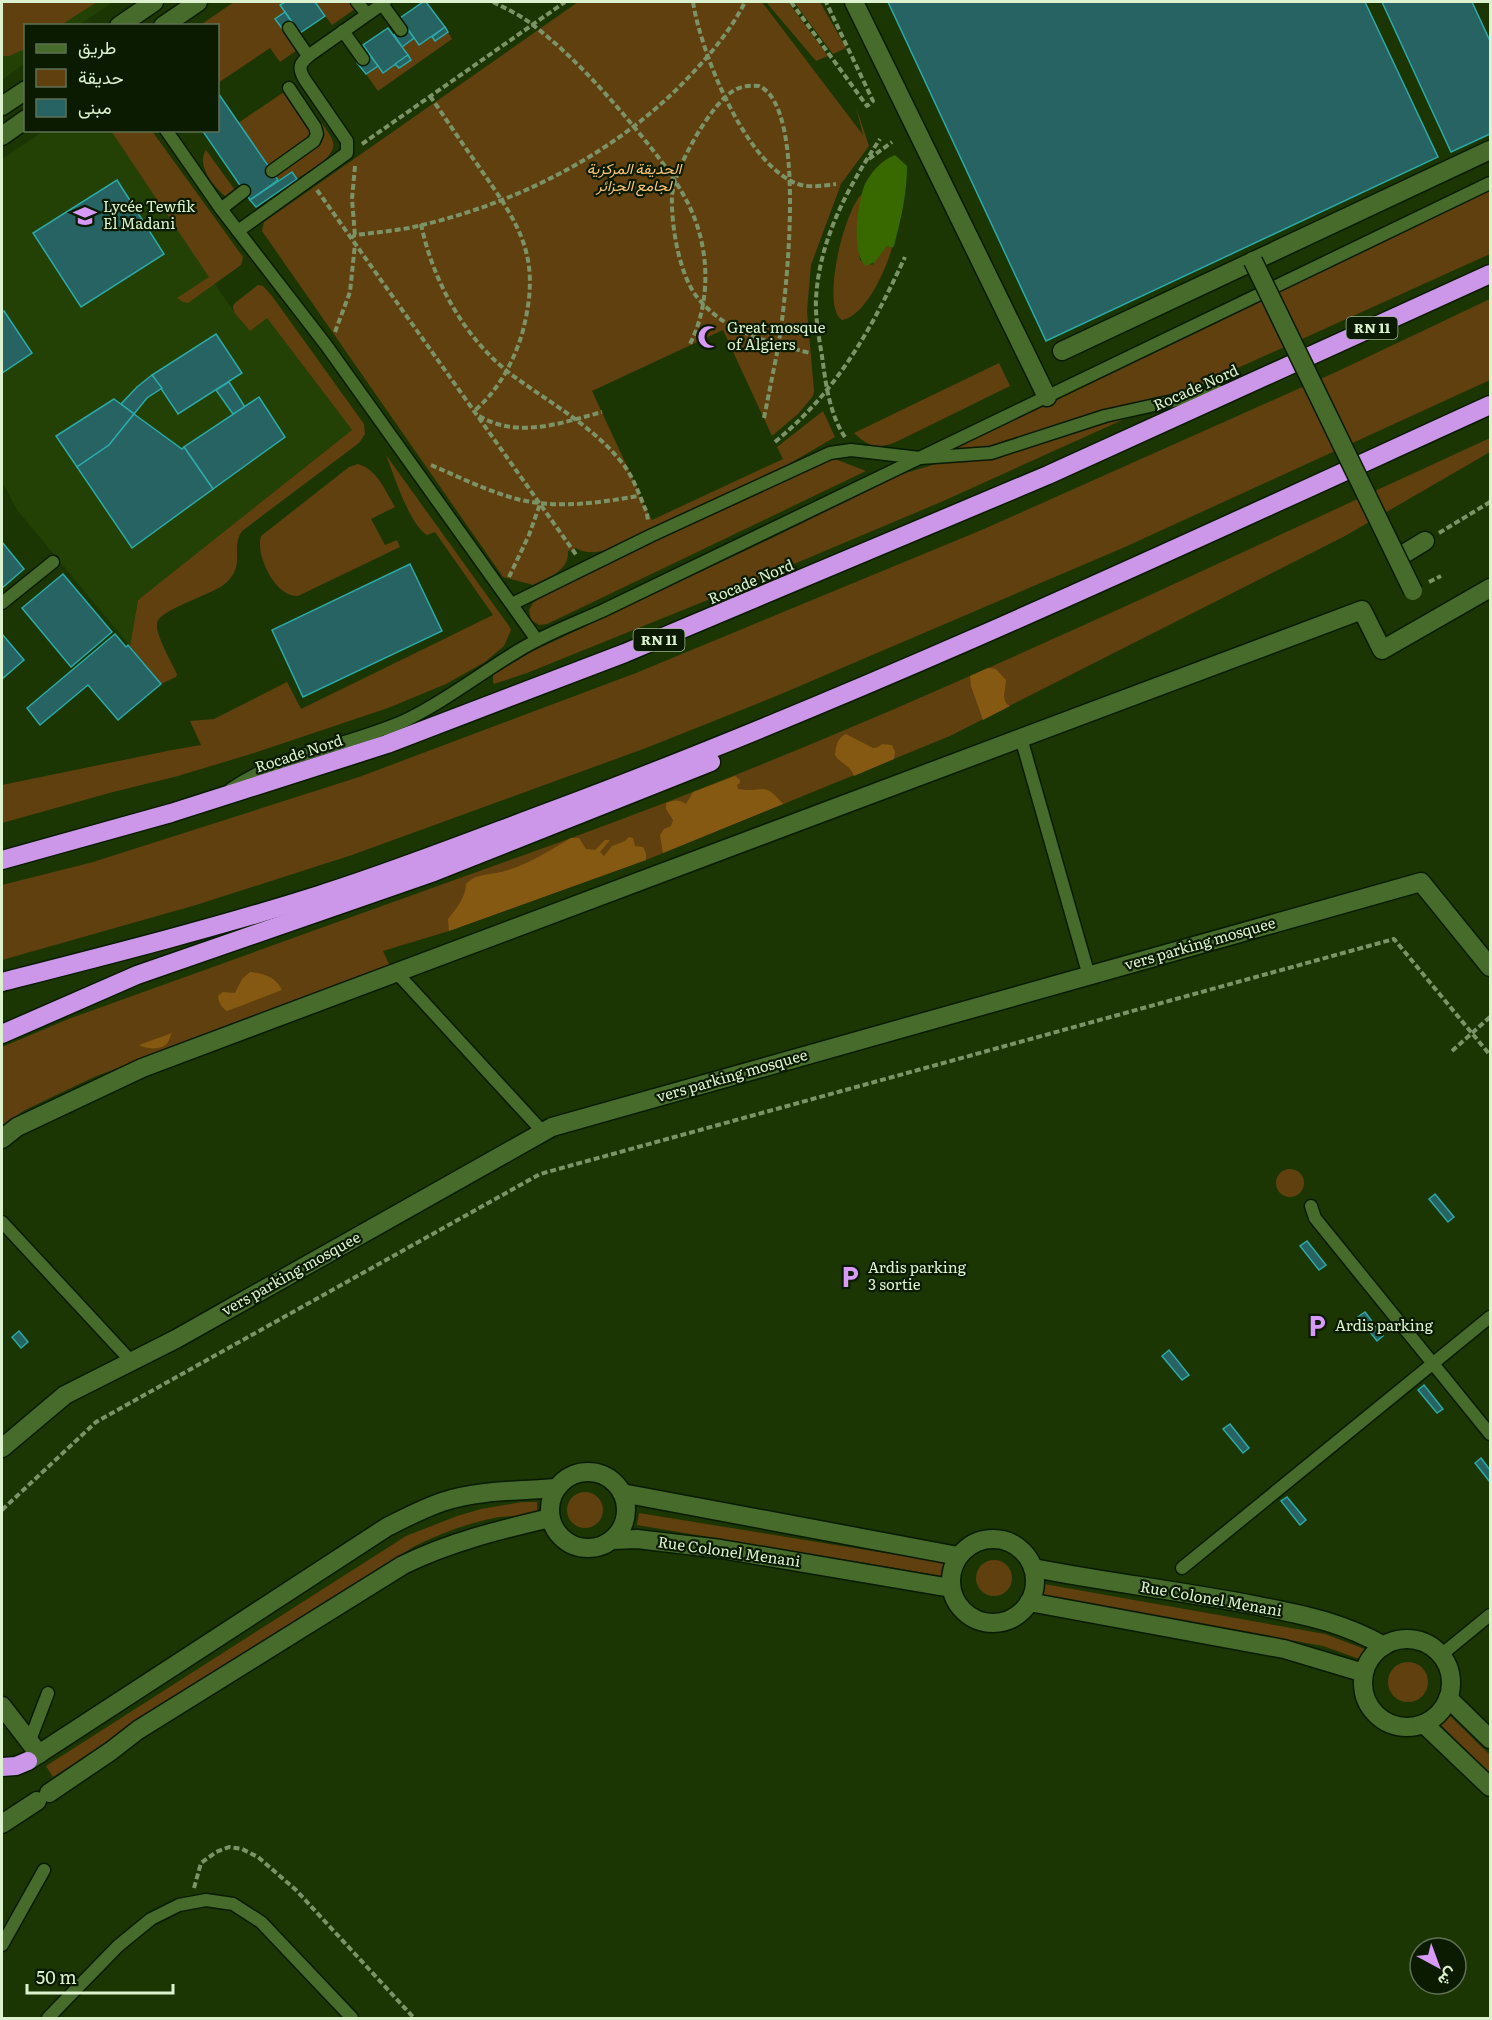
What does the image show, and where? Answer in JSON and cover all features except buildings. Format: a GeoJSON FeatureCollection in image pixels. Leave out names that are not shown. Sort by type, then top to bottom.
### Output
{"type":"FeatureCollection","features":[{"type":"Feature","properties":{"kind":"highway","name":"Rocade Nord"},"geometry":{"type":"LineString","coordinates":[[2,860],[216,799],[397,741],[656,641],[993,499],[1491,274]]}},
{"type":"Feature","properties":{"kind":"highway"},"geometry":{"type":"LineString","coordinates":[[2,982],[161,941],[320,895],[597,794],[809,710],[1491,405]]}},
{"type":"Feature","properties":{"kind":"highway"},"geometry":{"type":"LineString","coordinates":[[2,1034],[136,975],[434,872],[685,774],[742,748],[809,710]]}},
{"type":"Feature","properties":{"kind":"highway"},"geometry":{"type":"LineString","coordinates":[[2,848],[46,848]]}},
{"type":"Feature","properties":{"kind":"highway"},"geometry":{"type":"LineString","coordinates":[[2,1024],[93,993]]}},
{"type":"Feature","properties":{"kind":"street"},"geometry":{"type":"LineString","coordinates":[[122,24],[154,2]]}},
{"type":"Feature","properties":{"kind":"street"},"geometry":{"type":"LineString","coordinates":[[166,24],[198,2]]}},
{"type":"Feature","properties":{"kind":"street"},"geometry":{"type":"LineString","coordinates":[[854,2],[1047,397]]}},
{"type":"Feature","properties":{"kind":"street"},"geometry":{"type":"LineString","coordinates":[[2,106],[24,91]]}},
{"type":"Feature","properties":{"kind":"street"},"geometry":{"type":"LineString","coordinates":[[2,136],[24,120]]}},
{"type":"Feature","properties":{"kind":"street"},"geometry":{"type":"LineString","coordinates":[[1062,351],[1491,150]]}},
{"type":"Feature","properties":{"kind":"street"},"geometry":{"type":"LineString","coordinates":[[1253,261],[1413,591]]}},
{"type":"Feature","properties":{"kind":"street"},"geometry":{"type":"LineString","coordinates":[[1396,558],[1425,541]]}},
{"type":"Feature","properties":{"kind":"street"},"geometry":{"type":"LineString","coordinates":[[2,1139],[17,1127],[142,1068],[1362,610],[1382,650],[1491,588]]}},
{"type":"Feature","properties":{"kind":"street","name":"vers parking mosquee"},"geometry":{"type":"LineString","coordinates":[[2,1448],[65,1395],[176,1339],[552,1127],[1421,882],[1491,967]]}},
{"type":"Feature","properties":{"kind":"street"},"geometry":{"type":"LineString","coordinates":[[595,1472],[615,1483],[622,1493],[626,1505],[625,1520],[620,1532],[613,1540],[601,1546],[587,1549],[565,1541],[556,1531],[550,1518],[551,1501],[557,1488],[566,1479],[580,1473],[595,1472]]}},
{"type":"Feature","properties":{"kind":"street"},"geometry":{"type":"LineString","coordinates":[[2,1706],[19,1761],[412,1513],[473,1495],[557,1488]]}},
{"type":"Feature","properties":{"kind":"street"},"geometry":{"type":"LineString","coordinates":[[622,1493],[958,1556]]}},
{"type":"Feature","properties":{"kind":"street"},"geometry":{"type":"LineString","coordinates":[[2,1824],[138,1730],[403,1565],[431,1551],[468,1538],[550,1518]]}},
{"type":"Feature","properties":{"kind":"street","name":"Rue Colonel Menani"},"geometry":{"type":"LineString","coordinates":[[613,1540],[637,1539],[721,1549],[951,1588]]}},
{"type":"Feature","properties":{"kind":"street"},"geometry":{"type":"LineString","coordinates":[[987,1539],[1001,1539],[1018,1546],[1029,1558],[1033,1568],[1034,1590],[1029,1602],[1019,1614],[1005,1622],[980,1621],[966,1613],[956,1602],[951,1588],[952,1569],[958,1556],[970,1545],[987,1539]]}},
{"type":"Feature","properties":{"kind":"street","name":"Rue Colonel Menani"},"geometry":{"type":"LineString","coordinates":[[1033,1568],[1302,1615],[1338,1624],[1384,1646]]}},
{"type":"Feature","properties":{"kind":"street"},"geometry":{"type":"LineString","coordinates":[[1029,1602],[1284,1648],[1364,1673]]}},
{"type":"Feature","properties":{"kind":"street"},"geometry":{"type":"LineString","coordinates":[[1402,1640],[1421,1641],[1441,1655],[1448,1669],[1451,1683],[1443,1709],[1434,1718],[1424,1724],[1410,1727],[1397,1726],[1384,1721],[1366,1701],[1363,1687],[1364,1673],[1375,1653],[1384,1646],[1402,1640]]}},
{"type":"Feature","properties":{"kind":"street"},"geometry":{"type":"LineString","coordinates":[[1448,1698],[1491,1739]]}},
{"type":"Feature","properties":{"kind":"street"},"geometry":{"type":"LineString","coordinates":[[1424,1724],[1491,1787]]}},
{"type":"Feature","properties":{"kind":"lane"},"geometry":{"type":"LineString","coordinates":[[357,2],[367,14]]}},
{"type":"Feature","properties":{"kind":"lane"},"geometry":{"type":"LineString","coordinates":[[238,231],[344,156],[348,148],[347,141],[299,70],[301,63],[383,3],[401,30]]}},
{"type":"Feature","properties":{"kind":"lane"},"geometry":{"type":"LineString","coordinates":[[288,27],[308,56]]}},
{"type":"Feature","properties":{"kind":"lane"},"geometry":{"type":"LineString","coordinates":[[343,31],[363,59]]}},
{"type":"Feature","properties":{"kind":"lane"},"geometry":{"type":"LineString","coordinates":[[272,171],[314,141],[317,134],[315,127],[289,88]]}},
{"type":"Feature","properties":{"kind":"lane"},"geometry":{"type":"LineString","coordinates":[[167,132],[221,209],[326,345],[537,640]]}},
{"type":"Feature","properties":{"kind":"lane"},"geometry":{"type":"LineString","coordinates":[[216,799],[252,776],[287,760],[395,724],[422,712],[537,640],[602,611],[1491,183]]}},
{"type":"Feature","properties":{"kind":"lane"},"geometry":{"type":"LineString","coordinates":[[221,209],[244,191]]}},
{"type":"Feature","properties":{"kind":"lane"},"geometry":{"type":"LineString","coordinates":[[512,604],[650,536],[830,453],[845,450],[920,458],[998,452],[1105,416],[1254,382]]}},
{"type":"Feature","properties":{"kind":"lane"},"geometry":{"type":"LineString","coordinates":[[850,443],[861,453]]}},
{"type":"Feature","properties":{"kind":"lane"},"geometry":{"type":"LineString","coordinates":[[2,603],[53,562]]}},
{"type":"Feature","properties":{"kind":"lane"},"geometry":{"type":"LineString","coordinates":[[1022,738],[1089,975]]}},
{"type":"Feature","properties":{"kind":"lane"},"geometry":{"type":"LineString","coordinates":[[396,972],[543,1132]]}},
{"type":"Feature","properties":{"kind":"lane"},"geometry":{"type":"LineString","coordinates":[[1311,1206],[1315,1218],[1491,1434]]}},
{"type":"Feature","properties":{"kind":"lane"},"geometry":{"type":"LineString","coordinates":[[2,1222],[131,1361]]}},
{"type":"Feature","properties":{"kind":"lane"},"geometry":{"type":"LineString","coordinates":[[1182,1568],[1491,1317]]}},
{"type":"Feature","properties":{"kind":"lane"},"geometry":{"type":"LineString","coordinates":[[1441,1655],[1491,1615]]}},
{"type":"Feature","properties":{"kind":"lane"},"geometry":{"type":"LineString","coordinates":[[19,1761],[48,1693]]}},
{"type":"Feature","properties":{"kind":"lane"},"geometry":{"type":"LineString","coordinates":[[2,1945],[44,1870]]}},
{"type":"Feature","properties":{"kind":"lane"},"geometry":{"type":"LineString","coordinates":[[48,2019],[118,1946],[152,1919],[179,1905],[206,1900],[233,1904],[261,1922],[352,2019]]}},
{"type":"Feature","properties":{"kind":"path"},"geometry":{"type":"LineString","coordinates":[[493,2],[532,24],[578,63],[634,127],[675,181],[690,207],[699,236],[706,282],[700,320],[689,346]]}},
{"type":"Feature","properties":{"kind":"path"},"geometry":{"type":"LineString","coordinates":[[344,156],[565,2]]}},
{"type":"Feature","properties":{"kind":"path"},"geometry":{"type":"LineString","coordinates":[[693,2],[697,24],[708,57],[726,97],[757,149],[789,180],[809,187],[837,184]]}},
{"type":"Feature","properties":{"kind":"path"},"geometry":{"type":"LineString","coordinates":[[353,237],[421,224],[483,207],[562,173],[634,127],[678,89],[722,40],[745,2]]}},
{"type":"Feature","properties":{"kind":"path"},"geometry":{"type":"LineString","coordinates":[[791,2],[867,106],[873,101],[826,2]]}},
{"type":"Feature","properties":{"kind":"path"},"geometry":{"type":"LineString","coordinates":[[764,418],[779,345],[788,272],[789,180],[786,133],[778,107],[771,95],[764,89],[753,86],[740,88],[726,97],[715,109],[690,147],[675,181],[672,210],[676,240],[688,282],[698,298],[724,323],[747,335],[779,345],[810,353]]}},
{"type":"Feature","properties":{"kind":"path"},"geometry":{"type":"LineString","coordinates":[[430,96],[502,199],[523,239],[528,255],[530,278],[526,318],[516,352],[500,382],[475,412]]}},
{"type":"Feature","properties":{"kind":"path"},"geometry":{"type":"LineString","coordinates":[[850,443],[839,427],[825,380],[816,301],[818,277],[827,242],[842,202],[880,139]]}},
{"type":"Feature","properties":{"kind":"path"},"geometry":{"type":"LineString","coordinates":[[865,162],[892,142]]}},
{"type":"Feature","properties":{"kind":"path"},"geometry":{"type":"LineString","coordinates":[[358,146],[352,200],[355,244],[586,567]]}},
{"type":"Feature","properties":{"kind":"path"},"geometry":{"type":"LineString","coordinates":[[310,180],[353,237]]}},
{"type":"Feature","properties":{"kind":"path"},"geometry":{"type":"LineString","coordinates":[[421,224],[433,265],[457,313],[483,349],[507,370],[576,419],[623,464],[647,513],[650,536]]}},
{"type":"Feature","properties":{"kind":"path"},"geometry":{"type":"LineString","coordinates":[[326,345],[337,328],[350,292],[355,244]]}},
{"type":"Feature","properties":{"kind":"path"},"geometry":{"type":"LineString","coordinates":[[775,442],[828,391],[881,309],[905,257]]}},
{"type":"Feature","properties":{"kind":"path"},"geometry":{"type":"LineString","coordinates":[[475,412],[489,422],[510,428],[531,428],[602,412]]}},
{"type":"Feature","properties":{"kind":"path"},"geometry":{"type":"LineString","coordinates":[[404,453],[484,488],[519,500],[583,504],[638,496]]}},
{"type":"Feature","properties":{"kind":"path"},"geometry":{"type":"LineString","coordinates":[[1425,541],[1491,502]]}},
{"type":"Feature","properties":{"kind":"path"},"geometry":{"type":"LineString","coordinates":[[503,591],[529,536],[540,503]]}},
{"type":"Feature","properties":{"kind":"path"},"geometry":{"type":"LineString","coordinates":[[2,1510],[96,1422],[540,1174],[1394,939],[1491,1055]]}},
{"type":"Feature","properties":{"kind":"path"},"geometry":{"type":"LineString","coordinates":[[1452,1051],[1491,1017]]}},
{"type":"Feature","properties":{"kind":"path"},"geometry":{"type":"LineString","coordinates":[[189,1903],[201,1863],[216,1852],[229,1847],[242,1849],[258,1857],[296,1890],[414,2019]]}},
{"type":"Feature","properties":{"kind":"shaded area"},"geometry":{"type":"Polygon","coordinates":[[[2,2],[113,2],[80,24],[24,24],[24,64],[2,80],[2,2]]]}},
{"type":"Feature","properties":{"kind":"shaded area"},"geometry":{"type":"Polygon","coordinates":[[[42,132],[112,132],[234,312],[267,318],[352,430],[138,600],[130,646],[17,510],[2,482],[2,159],[42,132]]]}},
{"type":"Feature","properties":{"kind":"shaded area"},"geometry":{"type":"Polygon","coordinates":[[[895,155],[907,166],[907,176],[894,246],[892,248],[887,246],[875,262],[866,266],[861,260],[857,239],[862,192],[874,171],[895,155]]]}},
{"type":"Feature","properties":{"kind":"shaded area"},"geometry":{"type":"Polygon","coordinates":[[[988,668],[996,669],[1006,680],[1004,698],[1010,706],[983,720],[971,686],[970,676],[988,668]]]}},
{"type":"Feature","properties":{"kind":"shaded area"},"geometry":{"type":"Polygon","coordinates":[[[846,734],[873,748],[882,744],[892,745],[895,752],[894,759],[854,776],[835,755],[839,740],[846,734]]]}},
{"type":"Feature","properties":{"kind":"shaded area"},"geometry":{"type":"Polygon","coordinates":[[[735,776],[740,780],[737,785],[738,789],[766,790],[783,804],[663,853],[660,835],[664,829],[671,826],[673,820],[666,809],[666,803],[681,801],[686,804],[693,792],[735,776]]]}},
{"type":"Feature","properties":{"kind":"shaded area"},"geometry":{"type":"Polygon","coordinates":[[[629,837],[633,838],[635,846],[643,847],[646,860],[449,931],[448,919],[462,898],[466,884],[473,879],[516,867],[571,838],[579,838],[586,849],[595,850],[605,840],[610,840],[600,852],[604,856],[612,846],[629,837]]]}},
{"type":"Feature","properties":{"kind":"shaded area"},"geometry":{"type":"Polygon","coordinates":[[[250,972],[269,976],[282,990],[227,1011],[221,1005],[218,996],[223,992],[235,993],[242,979],[250,972]]]}},
{"type":"Feature","properties":{"kind":"shaded area"},"geometry":{"type":"Polygon","coordinates":[[[172,1033],[166,1045],[162,1047],[150,1048],[139,1045],[172,1033]]]}},
{"type":"Feature","properties":{"kind":"green space"},"geometry":{"type":"Polygon","coordinates":[[[2,2],[97,2],[63,24],[24,24],[24,49],[9,56],[2,56],[2,2]]]}},
{"type":"Feature","properties":{"kind":"green space"},"geometry":{"type":"Polygon","coordinates":[[[234,2],[285,2],[280,5],[285,12],[275,19],[297,50],[280,62],[270,48],[219,82],[219,24],[202,24],[234,2]]]}},
{"type":"Feature","properties":{"kind":"green space"},"geometry":{"type":"Polygon","coordinates":[[[315,2],[350,2],[355,9],[332,25],[315,2]]]}},
{"type":"Feature","properties":{"kind":"green space","name":"الحديقة المركزية لجامع الجزائر"},"geometry":{"type":"Polygon","coordinates":[[[578,2],[762,2],[863,135],[856,107],[869,146],[841,184],[811,265],[807,311],[814,391],[813,396],[798,414],[772,436],[723,330],[592,391],[652,520],[783,459],[777,447],[823,411],[835,437],[770,475],[654,530],[650,528],[604,550],[584,552],[576,548],[568,551],[562,568],[533,585],[503,577],[262,231],[264,222],[578,2]]]}},
{"type":"Feature","properties":{"kind":"green space"},"geometry":{"type":"Polygon","coordinates":[[[766,2],[788,2],[828,56],[816,61],[766,2]]]}},
{"type":"Feature","properties":{"kind":"green space"},"geometry":{"type":"Polygon","coordinates":[[[794,2],[820,2],[846,48],[833,54],[794,2]]]}},
{"type":"Feature","properties":{"kind":"green space"},"geometry":{"type":"Polygon","coordinates":[[[448,32],[452,39],[378,91],[366,74],[378,66],[395,64],[399,68],[411,60],[402,47],[414,38],[419,45],[432,37],[435,41],[448,32]]]}},
{"type":"Feature","properties":{"kind":"green space"},"geometry":{"type":"Polygon","coordinates":[[[284,92],[311,131],[311,136],[269,167],[238,123],[284,92]]]}},
{"type":"Feature","properties":{"kind":"green space"},"geometry":{"type":"Polygon","coordinates":[[[320,121],[333,142],[331,153],[321,163],[297,179],[292,172],[278,180],[274,174],[322,131],[320,121]]]}},
{"type":"Feature","properties":{"kind":"green space"},"geometry":{"type":"Polygon","coordinates":[[[112,132],[153,132],[243,257],[241,265],[188,303],[177,298],[209,277],[112,132]]]}},
{"type":"Feature","properties":{"kind":"green space"},"geometry":{"type":"Polygon","coordinates":[[[206,150],[237,193],[225,196],[211,181],[204,169],[203,156],[206,150]]]}},
{"type":"Feature","properties":{"kind":"green space"},"geometry":{"type":"Polygon","coordinates":[[[1490,183],[1490,254],[941,502],[725,593],[527,673],[494,684],[493,675],[531,652],[902,474],[963,456],[920,458],[1490,183]]]}},
{"type":"Feature","properties":{"kind":"green space"},"geometry":{"type":"Polygon","coordinates":[[[862,194],[857,233],[860,260],[872,265],[887,246],[892,248],[880,279],[867,301],[851,317],[842,320],[836,311],[833,297],[837,257],[849,218],[855,203],[862,194]]]}},
{"type":"Feature","properties":{"kind":"green space"},"geometry":{"type":"Polygon","coordinates":[[[258,285],[263,286],[272,296],[364,424],[365,434],[359,443],[242,531],[237,544],[236,569],[227,582],[212,592],[167,612],[160,618],[157,628],[177,674],[176,677],[161,684],[130,646],[138,600],[352,430],[267,318],[250,331],[234,312],[235,303],[258,285]]]}},
{"type":"Feature","properties":{"kind":"green space"},"geometry":{"type":"Polygon","coordinates":[[[1490,299],[1490,380],[1125,547],[774,697],[646,748],[352,855],[196,905],[2,960],[2,885],[93,862],[359,777],[636,673],[984,529],[1336,372],[1490,299]]]}},
{"type":"Feature","properties":{"kind":"green space"},"geometry":{"type":"Polygon","coordinates":[[[999,363],[1010,386],[896,442],[878,446],[869,444],[854,433],[999,363]]]}},
{"type":"Feature","properties":{"kind":"green space"},"geometry":{"type":"Polygon","coordinates":[[[1490,438],[1490,452],[1345,536],[950,736],[646,860],[449,931],[383,951],[390,966],[94,1077],[25,1110],[2,1125],[2,1047],[71,1018],[571,838],[804,747],[1148,596],[1490,438]]]}},
{"type":"Feature","properties":{"kind":"green space"},"geometry":{"type":"Polygon","coordinates":[[[386,455],[509,626],[511,630],[504,646],[485,662],[446,684],[388,708],[178,776],[2,823],[2,785],[201,745],[190,721],[214,719],[287,682],[301,709],[493,615],[435,532],[427,535],[414,521],[386,455]]]}},
{"type":"Feature","properties":{"kind":"green space"},"geometry":{"type":"Polygon","coordinates":[[[835,459],[866,471],[547,624],[539,625],[531,620],[529,610],[533,603],[542,596],[809,468],[835,459]]]}},
{"type":"Feature","properties":{"kind":"green space"},"geometry":{"type":"Polygon","coordinates":[[[358,464],[376,476],[395,507],[371,519],[385,545],[397,540],[400,547],[298,596],[290,595],[275,583],[269,574],[261,553],[261,536],[349,467],[358,464]]]}},
{"type":"Feature","properties":{"kind":"green space"},"geometry":{"type":"Polygon","coordinates":[[[1290,1169],[1300,1173],[1304,1183],[1300,1193],[1290,1197],[1280,1193],[1276,1183],[1280,1173],[1290,1169]]]}},
{"type":"Feature","properties":{"kind":"green space"},"geometry":{"type":"Polygon","coordinates":[[[585,1492],[598,1497],[603,1510],[598,1523],[585,1528],[572,1523],[567,1510],[572,1497],[585,1492]]]}},
{"type":"Feature","properties":{"kind":"green space"},"geometry":{"type":"Polygon","coordinates":[[[522,1502],[537,1502],[537,1513],[499,1517],[473,1523],[413,1547],[53,1777],[46,1766],[406,1536],[457,1516],[522,1502]]]}},
{"type":"Feature","properties":{"kind":"green space"},"geometry":{"type":"Polygon","coordinates":[[[639,1513],[946,1563],[943,1576],[637,1525],[639,1513]]]}},
{"type":"Feature","properties":{"kind":"green space"},"geometry":{"type":"Polygon","coordinates":[[[994,1560],[1007,1565],[1012,1578],[1007,1591],[994,1596],[981,1591],[976,1578],[981,1565],[994,1560]]]}},
{"type":"Feature","properties":{"kind":"green space"},"geometry":{"type":"Polygon","coordinates":[[[1044,1584],[1325,1634],[1367,1650],[1362,1660],[1323,1646],[1042,1595],[1044,1584]]]}},
{"type":"Feature","properties":{"kind":"green space"},"geometry":{"type":"Polygon","coordinates":[[[1408,1662],[1422,1668],[1428,1682],[1422,1696],[1408,1702],[1394,1696],[1388,1682],[1394,1668],[1408,1662]]]}},
{"type":"Feature","properties":{"kind":"green space"},"geometry":{"type":"Polygon","coordinates":[[[1450,1716],[1490,1755],[1490,1773],[1441,1725],[1450,1716]]]}},
{"type":"Feature","properties":{"kind":"place","name":"Lycée Tewfik El Madani"},"geometry":{"type":"Point","coordinates":[85,216]}},
{"type":"Feature","properties":{"kind":"place","name":"Great mosque of Algiers"},"geometry":{"type":"Point","coordinates":[709,337]}},
{"type":"Feature","properties":{"kind":"place","name":"Ardis parking 3 sortie"},"geometry":{"type":"Point","coordinates":[850,1277]}},
{"type":"Feature","properties":{"kind":"place","name":"Ardis parking"},"geometry":{"type":"Point","coordinates":[1317,1326]}}]}
